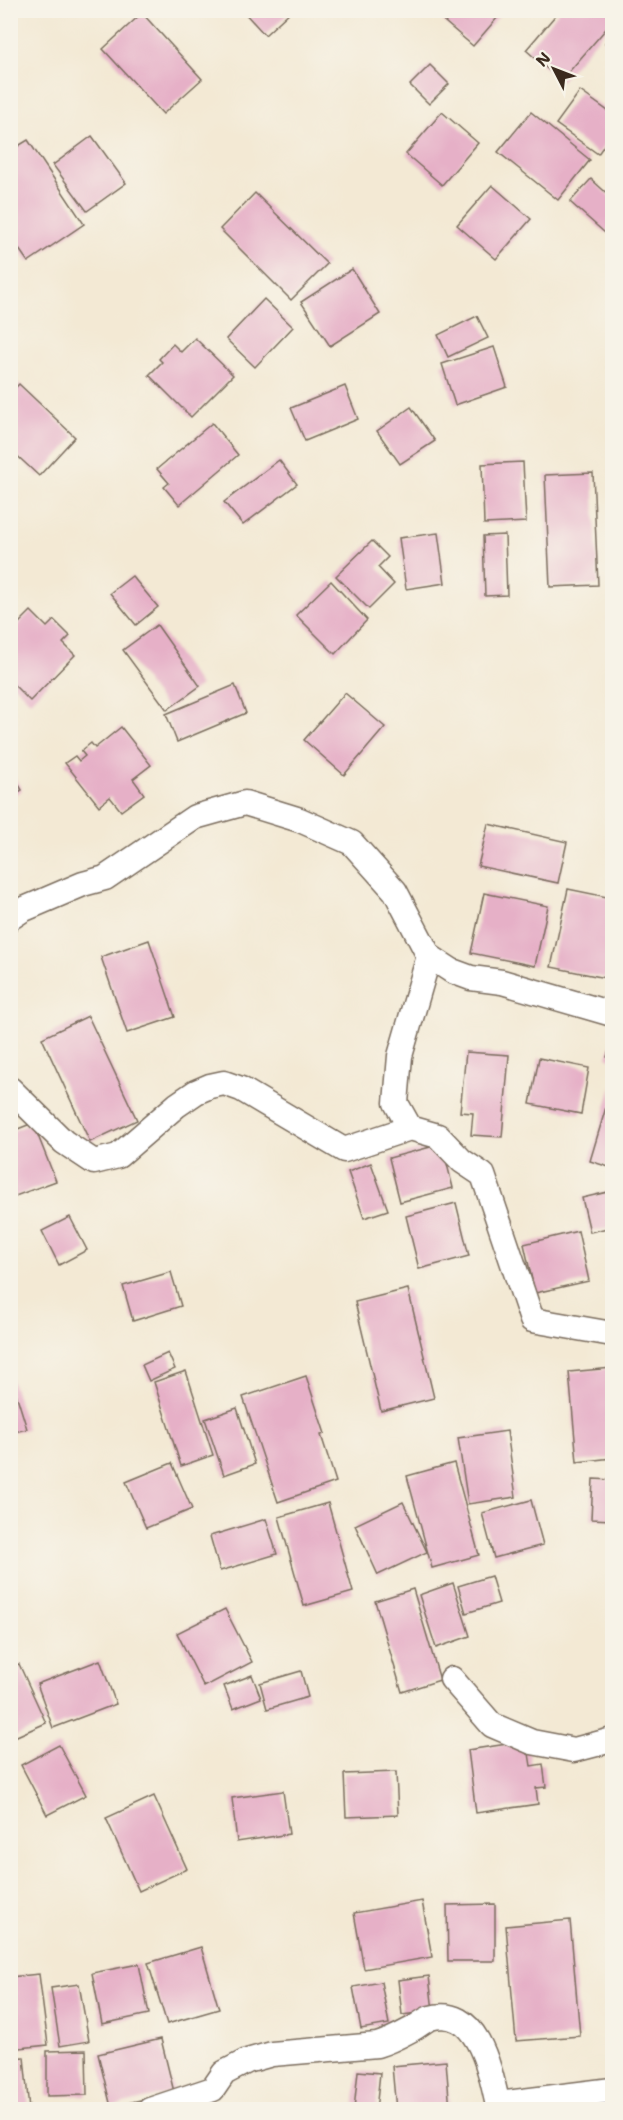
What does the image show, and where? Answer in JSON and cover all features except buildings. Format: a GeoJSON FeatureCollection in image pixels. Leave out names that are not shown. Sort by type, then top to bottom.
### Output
{"type":"FeatureCollection","features":[{"type":"Feature","properties":{"kind":"street"},"geometry":{"type":"LineString","coordinates":[[10,918],[22,910],[83,884],[105,878],[195,817],[245,803],[300,820],[352,843],[395,891],[429,956],[452,971],[471,978],[502,982],[612,1014]]}},
{"type":"Feature","properties":{"kind":"street"},"geometry":{"type":"LineString","coordinates":[[410,1128],[396,1103],[400,1056],[429,956]]}},
{"type":"Feature","properties":{"kind":"street"},"geometry":{"type":"LineString","coordinates":[[10,1089],[64,1142],[94,1162],[118,1156],[177,1105],[196,1092],[224,1083],[241,1089],[344,1150],[410,1128],[438,1136],[462,1161],[483,1175],[532,1320],[612,1334]]}},
{"type":"Feature","properties":{"kind":"street"},"geometry":{"type":"LineString","coordinates":[[452,1679],[492,1725],[532,1742],[574,1750],[612,1740]]}},
{"type":"Feature","properties":{"kind":"street"},"geometry":{"type":"LineString","coordinates":[[150,2109],[213,2089],[224,2073],[247,2061],[272,2054],[376,2045],[392,2041],[430,2018],[451,2018],[466,2025],[480,2043],[498,2107],[612,2090]]}}]}
